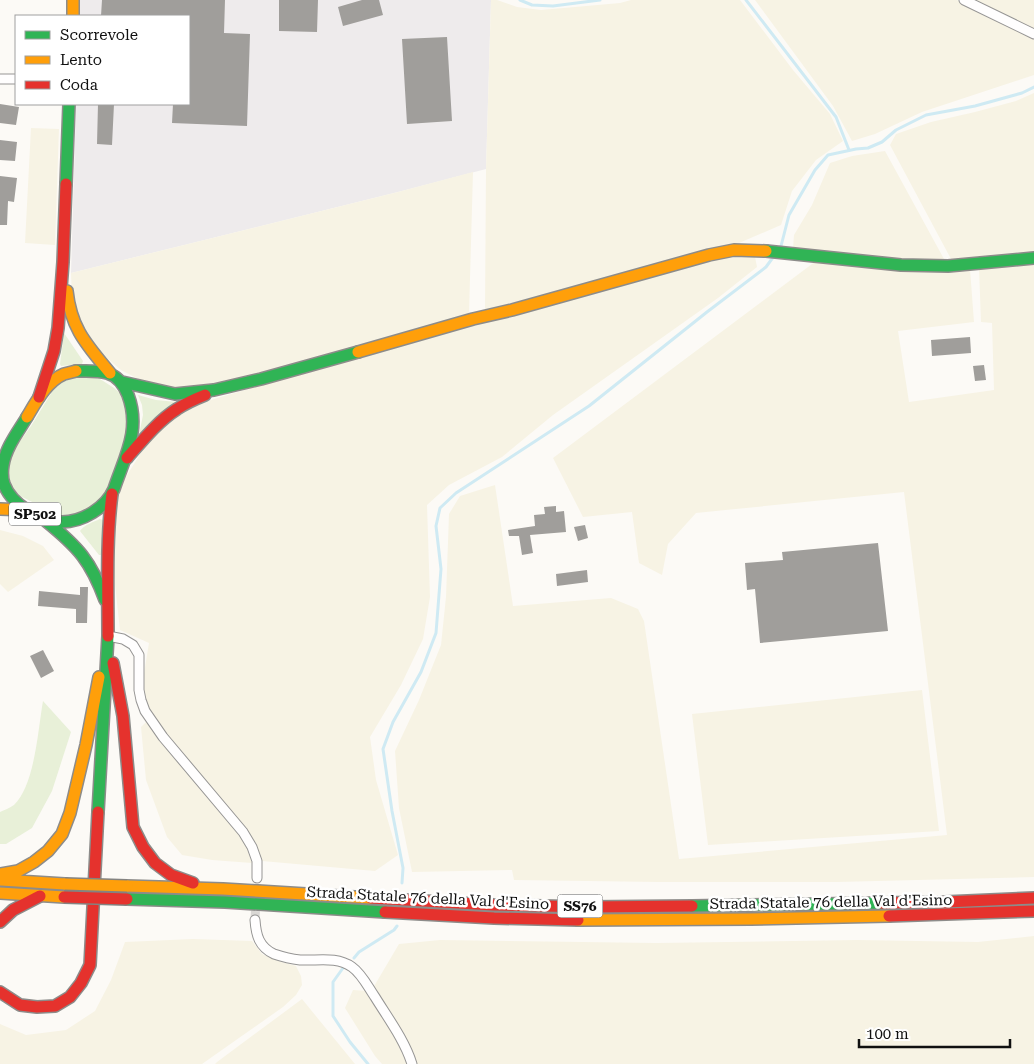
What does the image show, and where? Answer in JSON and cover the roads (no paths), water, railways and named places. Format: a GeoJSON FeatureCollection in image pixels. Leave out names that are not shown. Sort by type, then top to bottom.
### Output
{"type":"FeatureCollection","features":[{"type":"Feature","properties":{"kind":"main road"},"geometry":{"type":"LineString","coordinates":[[73,0],[73,15]]}},
{"type":"Feature","properties":{"kind":"main road","name":"SP502"},"geometry":{"type":"LineString","coordinates":[[37,401],[54,351],[58,328],[63,262],[69,105]]}},
{"type":"Feature","properties":{"kind":"main road"},"geometry":{"type":"LineString","coordinates":[[122,382],[175,394],[214,390],[261,379],[709,255],[734,250],[789,253],[901,265],[948,266],[1034,258]]}},
{"type":"Feature","properties":{"kind":"main road","name":"SP502"},"geometry":{"type":"LineString","coordinates":[[63,262],[68,305],[74,325],[110,373],[122,382],[130,399],[134,415],[134,430],[127,458],[112,494],[91,514],[74,521],[61,522],[43,519],[28,510],[10,495],[4,482],[4,452],[37,401],[63,375],[76,371],[110,373]]}},
{"type":"Feature","properties":{"kind":"main road"},"geometry":{"type":"LineString","coordinates":[[127,458],[155,427],[172,412],[214,390]]}},
{"type":"Feature","properties":{"kind":"main road"},"geometry":{"type":"LineString","coordinates":[[0,992],[20,1005],[37,1007],[55,1006],[70,997],[82,983],[90,965],[108,636],[107,539],[112,494]]}},
{"type":"Feature","properties":{"kind":"main road","name":"SP502"},"geometry":{"type":"LineString","coordinates":[[0,509],[28,510]]}},
{"type":"Feature","properties":{"kind":"main road"},"geometry":{"type":"LineString","coordinates":[[43,519],[68,538],[87,560],[109,610]]}},
{"type":"Feature","properties":{"kind":"main road"},"geometry":{"type":"LineString","coordinates":[[0,874],[18,871],[34,862],[48,851],[62,834],[70,813],[108,636]]}},
{"type":"Feature","properties":{"kind":"main road"},"geometry":{"type":"LineString","coordinates":[[108,636],[123,716],[132,827],[146,854],[165,873],[179,880],[223,889]]}},
{"type":"Feature","properties":{"kind":"main road","name":"Strada Statale 76 della Val d'Esino"},"geometry":{"type":"LineString","coordinates":[[0,880],[223,889],[494,905],[589,907],[780,906],[1034,898]]}},
{"type":"Feature","properties":{"kind":"main road","name":"Strada Statale 76 della Val d'Esino"},"geometry":{"type":"LineString","coordinates":[[0,893],[225,902],[494,918],[591,920],[946,916],[1034,911]]}},
{"type":"Feature","properties":{"kind":"main road"},"geometry":{"type":"LineString","coordinates":[[0,922],[5,915],[42,895]]}},
{"type":"Feature","properties":{"kind":"street"},"geometry":{"type":"LineString","coordinates":[[964,0],[1034,34]]}},
{"type":"Feature","properties":{"kind":"street"},"geometry":{"type":"LineString","coordinates":[[0,79],[15,79]]}},
{"type":"Feature","properties":{"kind":"street"},"geometry":{"type":"LineString","coordinates":[[108,636],[124,639],[134,644],[139,655],[139,690],[145,710],[163,737],[243,832],[252,847],[256,861],[257,878]]}},
{"type":"Feature","properties":{"kind":"street"},"geometry":{"type":"LineString","coordinates":[[255,920],[256,933],[260,944],[270,952],[292,959],[332,959],[353,968],[361,976],[391,1023],[412,1064]]}},
{"type":"Feature","properties":{"kind":"waterway"},"geometry":{"type":"LineString","coordinates":[[520,0],[532,5],[553,6],[600,0]]}},
{"type":"Feature","properties":{"kind":"waterway"},"geometry":{"type":"LineString","coordinates":[[746,0],[836,117],[849,150]]}},
{"type":"Feature","properties":{"kind":"waterway"},"geometry":{"type":"LineString","coordinates":[[779,249],[789,215],[815,170],[828,155],[868,148],[882,142],[896,130],[926,115],[975,106],[1022,93],[1034,87]]}},
{"type":"Feature","properties":{"kind":"waterway"},"geometry":{"type":"LineString","coordinates":[[402,883],[403,868],[383,749],[393,722],[421,672],[436,633],[441,569],[436,526],[440,508],[456,493],[589,406],[766,267],[774,256]]}},
{"type":"Feature","properties":{"kind":"waterway"},"geometry":{"type":"LineString","coordinates":[[354,958],[359,952],[394,930],[397,926]]}},
{"type":"Feature","properties":{"kind":"waterway"},"geometry":{"type":"LineString","coordinates":[[343,968],[333,982],[333,1016],[350,1042],[368,1064]]}},
{"type":"Feature","properties":{"kind":"tunnel"},"geometry":{"type":"LineString","coordinates":[[255,920],[257,878]]}}]}
